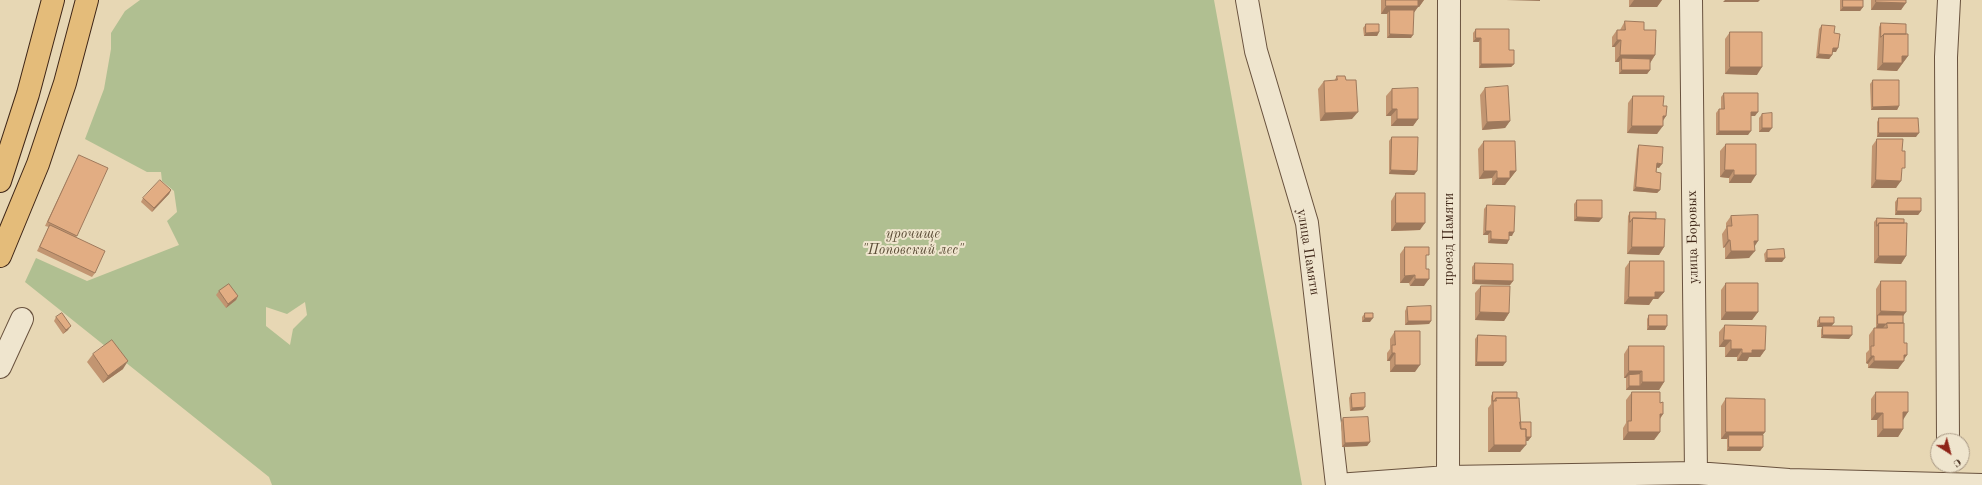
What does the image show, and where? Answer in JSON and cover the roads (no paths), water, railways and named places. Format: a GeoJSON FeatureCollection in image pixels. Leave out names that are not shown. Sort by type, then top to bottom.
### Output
{"type":"FeatureCollection","features":[{"type":"Feature","properties":{"kind":"main road"},"geometry":{"type":"LineString","coordinates":[[0,182],[28,94],[53,0]]}},
{"type":"Feature","properties":{"kind":"main road"},"geometry":{"type":"LineString","coordinates":[[0,256],[38,164],[65,83],[87,0]]}},
{"type":"Feature","properties":{"kind":"street","name":"улица Памяти"},"geometry":{"type":"LineString","coordinates":[[1247,0],[1256,51],[1306,224],[1337,485]]}},
{"type":"Feature","properties":{"kind":"street","name":"проезд Памяти"},"geometry":{"type":"LineString","coordinates":[[1448,477],[1449,0]]}},
{"type":"Feature","properties":{"kind":"street","name":"улица Боровых"},"geometry":{"type":"LineString","coordinates":[[1691,0],[1696,473]]}},
{"type":"Feature","properties":{"kind":"street"},"geometry":{"type":"LineString","coordinates":[[1948,433],[1946,57],[1949,0]]}},
{"type":"Feature","properties":{"kind":"street"},"geometry":{"type":"LineString","coordinates":[[0,367],[22,319]]}},
{"type":"Feature","properties":{"kind":"street"},"geometry":{"type":"LineString","coordinates":[[1337,485],[1448,477],[1568,480],[1696,473],[1789,483],[1948,478],[1982,485]]}},
{"type":"Feature","properties":{"kind":"park label","name":"урочище \"Поповский лес\""},"geometry":{"type":"Point","coordinates":[913,242]}}]}
